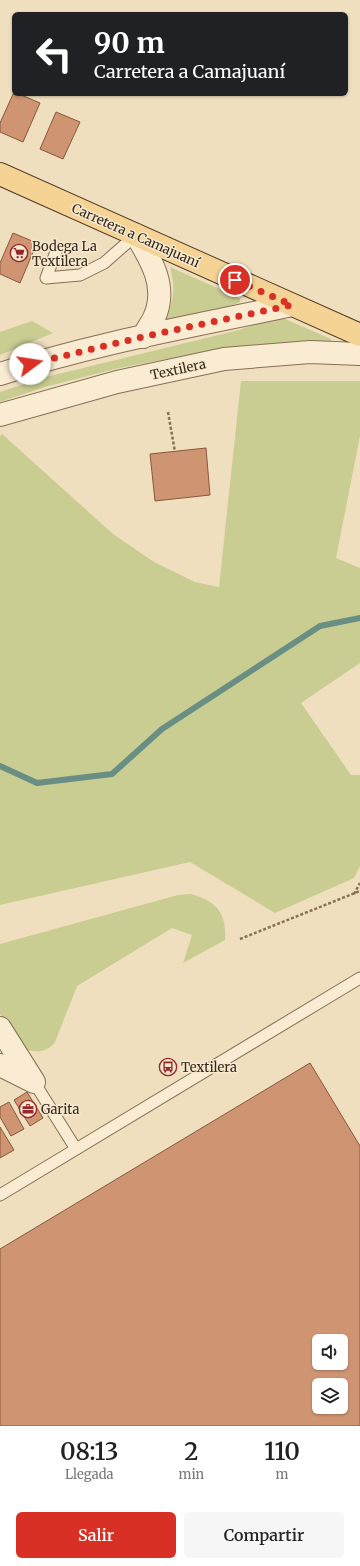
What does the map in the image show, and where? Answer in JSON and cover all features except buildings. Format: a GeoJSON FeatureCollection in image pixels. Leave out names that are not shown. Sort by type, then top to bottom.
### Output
{"type":"FeatureCollection","features":[{"type":"Feature","properties":{"kind":"main road","name":"Carretera a Camajuaní"},"geometry":{"type":"LineString","coordinates":[[0,174],[360,335]]}},
{"type":"Feature","properties":{"kind":"street"},"geometry":{"type":"LineString","coordinates":[[136,235],[151,259],[159,284],[159,302],[154,318],[142,337]]}},
{"type":"Feature","properties":{"kind":"street"},"geometry":{"type":"LineString","coordinates":[[0,374],[30,364],[142,337],[292,305]]}},
{"type":"Feature","properties":{"kind":"street","name":"Textilera"},"geometry":{"type":"LineString","coordinates":[[0,415],[117,382],[224,359],[310,352],[360,354]]}},
{"type":"Feature","properties":{"kind":"street"},"geometry":{"type":"LineString","coordinates":[[0,1028],[34,1082]]}},
{"type":"Feature","properties":{"kind":"street"},"geometry":{"type":"LineString","coordinates":[[0,1065],[34,1082]]}},
{"type":"Feature","properties":{"kind":"lane"},"geometry":{"type":"LineString","coordinates":[[57,249],[46,278],[80,275],[104,264],[136,235]]}},
{"type":"Feature","properties":{"kind":"lane"},"geometry":{"type":"LineString","coordinates":[[0,1195],[360,978]]}},
{"type":"Feature","properties":{"kind":"lane"},"geometry":{"type":"LineString","coordinates":[[34,1082],[76,1149]]}},
{"type":"Feature","properties":{"kind":"path"},"geometry":{"type":"LineString","coordinates":[[168,412],[175,452]]}},
{"type":"Feature","properties":{"kind":"path"},"geometry":{"type":"LineString","coordinates":[[353,894],[360,882]]}},
{"type":"Feature","properties":{"kind":"path"},"geometry":{"type":"LineString","coordinates":[[240,939],[360,891]]}},
{"type":"Feature","properties":{"kind":"green space"},"geometry":{"type":"Polygon","coordinates":[[[170,267],[240,298],[240,302],[234,305],[162,323],[169,309],[173,296],[173,283],[170,267]]]}},
{"type":"Feature","properties":{"kind":"green space"},"geometry":{"type":"Polygon","coordinates":[[[278,316],[331,339],[331,343],[258,344],[214,350],[119,368],[45,387],[0,402],[0,392],[46,377],[239,330],[278,316]]]}},
{"type":"Feature","properties":{"kind":"green space"},"geometry":{"type":"Polygon","coordinates":[[[32,321],[53,333],[0,355],[0,332],[32,321]]]}},
{"type":"Feature","properties":{"kind":"green space"},"geometry":{"type":"Polygon","coordinates":[[[241,381],[360,381],[360,436],[336,558],[360,568],[360,663],[301,703],[351,775],[360,775],[360,866],[354,878],[275,913],[190,862],[0,905],[0,436],[2,434],[113,534],[154,562],[195,582],[219,587],[241,381]]]}},
{"type":"Feature","properties":{"kind":"green space"},"geometry":{"type":"Polygon","coordinates":[[[191,894],[207,900],[222,915],[225,940],[183,963],[192,935],[172,928],[77,986],[55,1042],[52,1046],[48,1049],[40,1051],[22,1049],[0,1014],[0,944],[178,895],[191,894]]]}},
{"type":"Feature","properties":{"kind":"waterway"},"geometry":{"type":"LineString","coordinates":[[0,766],[37,783],[112,774],[162,729],[320,626],[360,618]]}},
{"type":"Feature","properties":{"kind":"place","name":"Bodega La Textilera"},"geometry":{"type":"Point","coordinates":[19,253]}},
{"type":"Feature","properties":{"kind":"place","name":"Textilera"},"geometry":{"type":"Point","coordinates":[168,1067]}},
{"type":"Feature","properties":{"kind":"place","name":"Garita"},"geometry":{"type":"Point","coordinates":[28,1109]}},
{"type":"Feature","properties":{"kind":"route"},"geometry":{"type":"LineString","coordinates":[[30,364],[142,337],[292,305],[235,280]]}}]}
